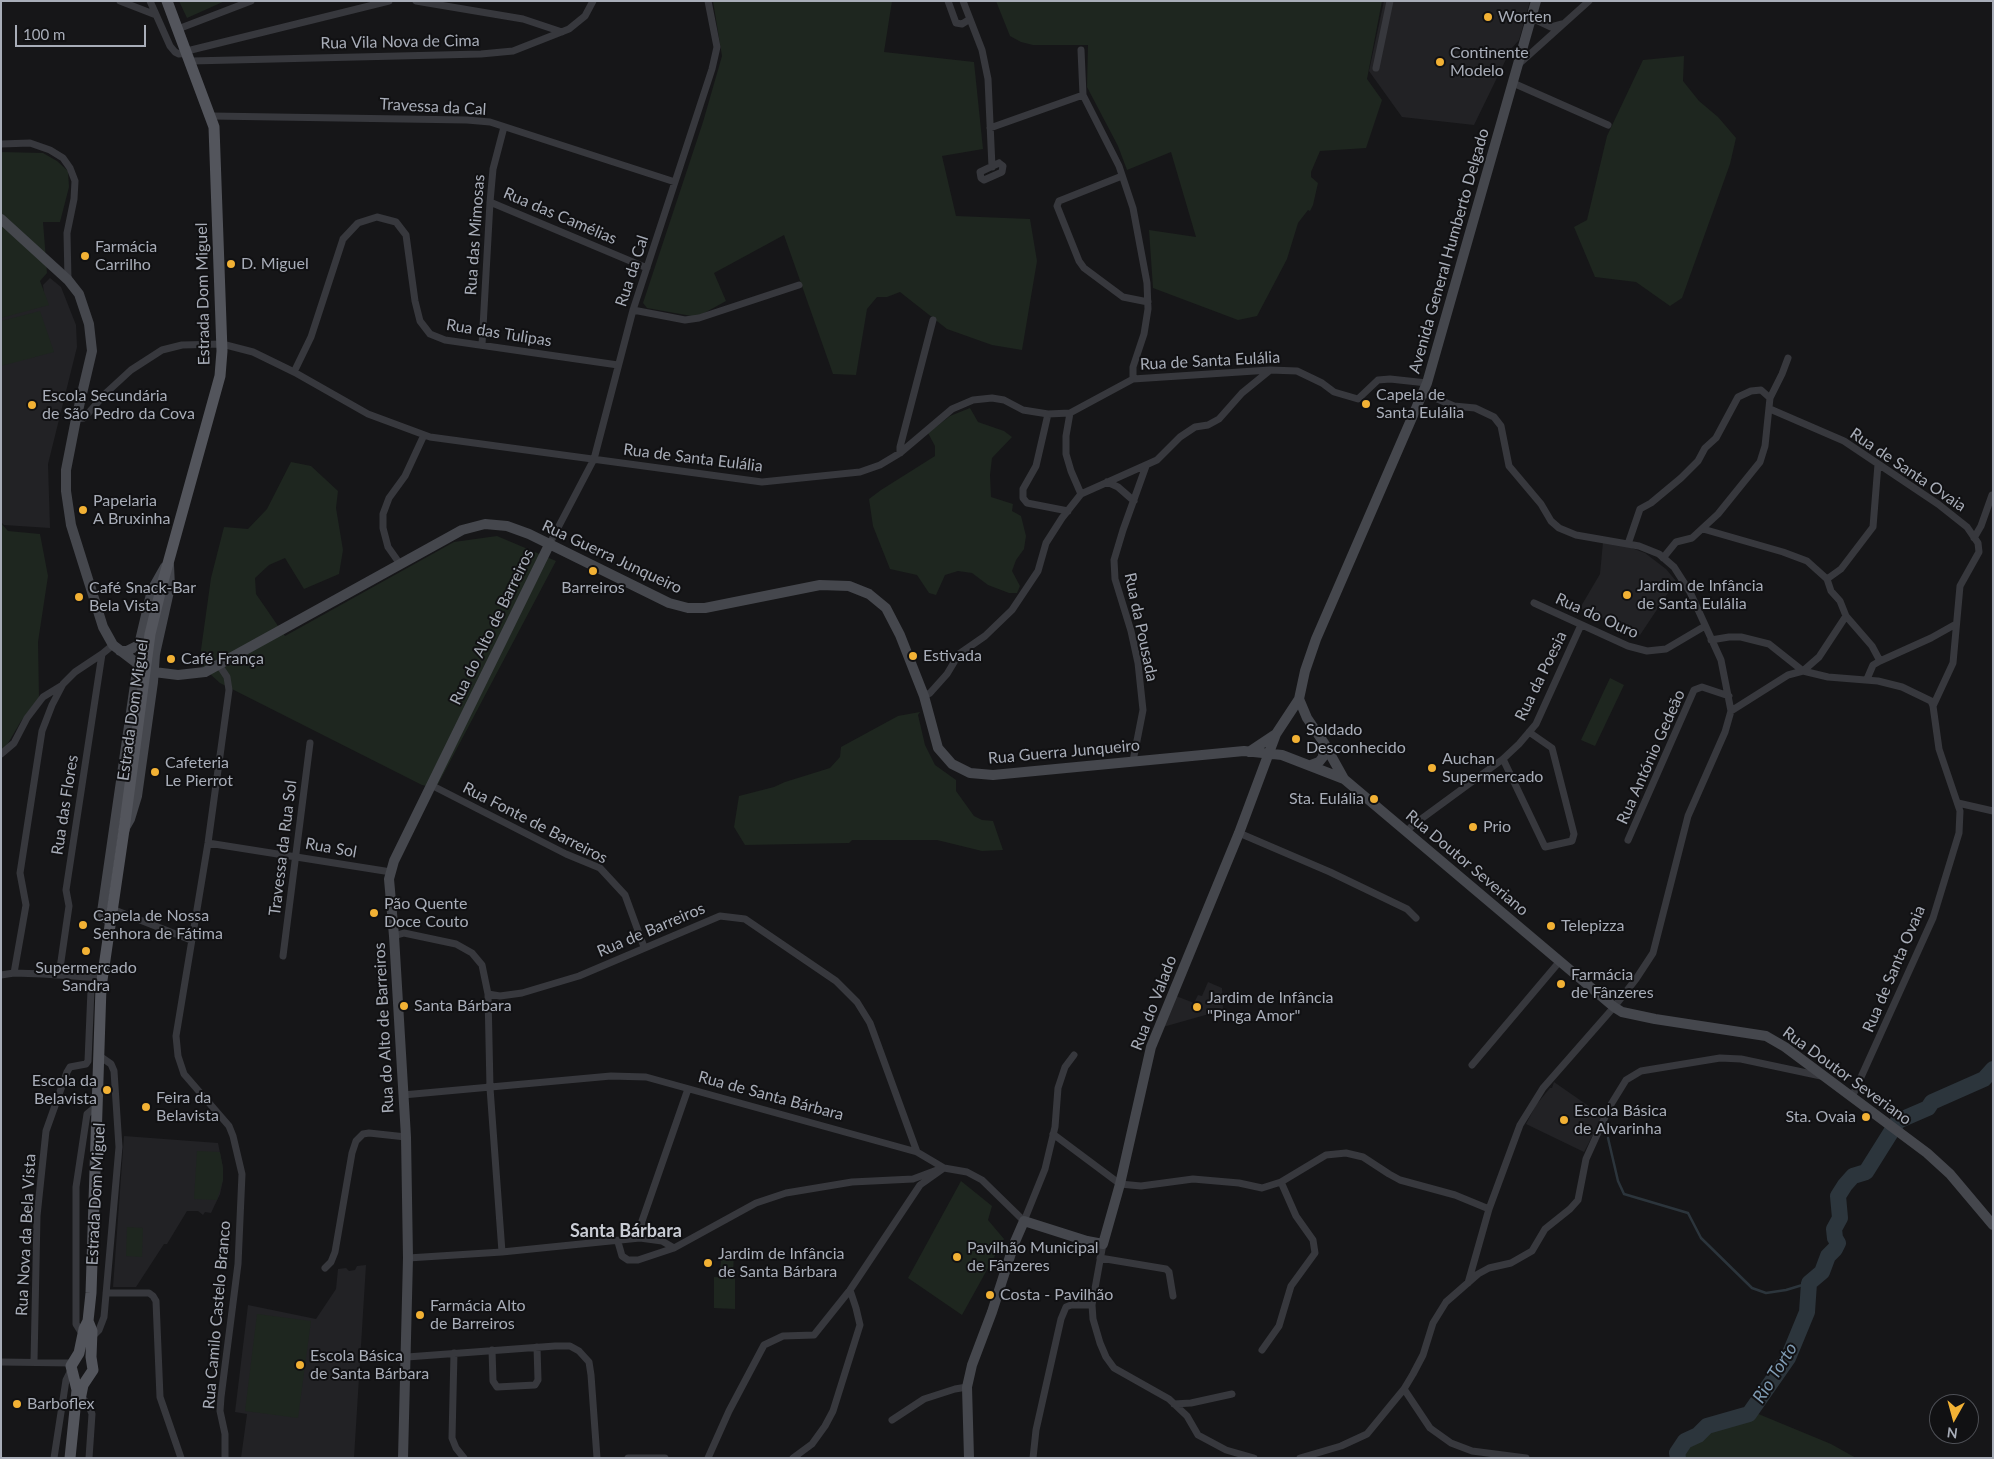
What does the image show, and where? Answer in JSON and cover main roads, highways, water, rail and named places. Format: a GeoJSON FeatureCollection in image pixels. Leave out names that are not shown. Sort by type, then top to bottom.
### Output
{"type":"FeatureCollection","features":[{"type":"Feature","properties":{"kind":"main road","name":"Estrada Dom Miguel"},"geometry":{"type":"LineString","coordinates":[[76,1411],[84,1385],[92,1373],[87,1336],[93,1257],[101,982],[124,830],[150,634],[220,376],[222,344],[216,139],[212,116],[167,1]]}},
{"type":"Feature","properties":{"kind":"main road","name":"Estrada Dom Miguel"},"geometry":{"type":"LineString","coordinates":[[70,1458],[77,1390],[70,1369],[87,1336]]}},
{"type":"Feature","properties":{"kind":"main road"},"geometry":{"type":"LineString","coordinates":[[87,1379],[80,1380],[70,1369],[86,1358],[91,1363]]}},
{"type":"Feature","properties":{"kind":"waterway","name":"Rio Torto"},"geometry":{"type":"LineString","coordinates":[[1678,1458],[1677,1453],[1685,1441],[1698,1435],[1707,1426],[1749,1414],[1788,1358],[1807,1312],[1809,1283],[1822,1272],[1828,1256],[1838,1243],[1835,1238],[1834,1229],[1840,1218],[1838,1196],[1845,1185],[1853,1176],[1866,1172],[1898,1121],[1928,1108],[1932,1102],[1984,1079],[1993,1069]]}},
{"type":"Feature","properties":{"kind":"waterway"},"geometry":{"type":"LineString","coordinates":[[1608,1138],[1618,1181],[1624,1194],[1688,1213],[1701,1238],[1752,1288],[1766,1293],[1786,1290],[1809,1283]]}},
{"type":"Feature","properties":{"kind":"place","name":"Worten"},"geometry":{"type":"Point","coordinates":[1488,17]}},
{"type":"Feature","properties":{"kind":"place","name":"Continente Modelo"},"geometry":{"type":"Point","coordinates":[1440,62]}},
{"type":"Feature","properties":{"kind":"place","name":"Farmácia Carrilho"},"geometry":{"type":"Point","coordinates":[85,256]}},
{"type":"Feature","properties":{"kind":"place","name":"D. Miguel"},"geometry":{"type":"Point","coordinates":[231,264]}},
{"type":"Feature","properties":{"kind":"place","name":"Capela de Santa Eulália"},"geometry":{"type":"Point","coordinates":[1366,404]}},
{"type":"Feature","properties":{"kind":"place","name":"Escola Secundária de São Pedro da Cova"},"geometry":{"type":"Point","coordinates":[32,405]}},
{"type":"Feature","properties":{"kind":"place","name":"Papelaria A Bruxinha"},"geometry":{"type":"Point","coordinates":[83,510]}},
{"type":"Feature","properties":{"kind":"place","name":"Barreiros"},"geometry":{"type":"Point","coordinates":[593,571]}},
{"type":"Feature","properties":{"kind":"place","name":"Jardim de Infância de Santa Eulália"},"geometry":{"type":"Point","coordinates":[1627,595]}},
{"type":"Feature","properties":{"kind":"place","name":"Café Snack-Bar Bela Vista"},"geometry":{"type":"Point","coordinates":[79,597]}},
{"type":"Feature","properties":{"kind":"place","name":"Estivada"},"geometry":{"type":"Point","coordinates":[913,656]}},
{"type":"Feature","properties":{"kind":"place","name":"Café França"},"geometry":{"type":"Point","coordinates":[171,659]}},
{"type":"Feature","properties":{"kind":"place","name":"Soldado Desconhecido"},"geometry":{"type":"Point","coordinates":[1296,739]}},
{"type":"Feature","properties":{"kind":"place","name":"Auchan Supermercado"},"geometry":{"type":"Point","coordinates":[1432,768]}},
{"type":"Feature","properties":{"kind":"place","name":"Cafeteria Le Pierrot"},"geometry":{"type":"Point","coordinates":[155,772]}},
{"type":"Feature","properties":{"kind":"place","name":"Sta. Eulália"},"geometry":{"type":"Point","coordinates":[1374,799]}},
{"type":"Feature","properties":{"kind":"place","name":"Prio"},"geometry":{"type":"Point","coordinates":[1473,827]}},
{"type":"Feature","properties":{"kind":"place","name":"Pão Quente Doce Couto"},"geometry":{"type":"Point","coordinates":[374,913]}},
{"type":"Feature","properties":{"kind":"place","name":"Capela de Nossa Senhora de Fátima"},"geometry":{"type":"Point","coordinates":[83,925]}},
{"type":"Feature","properties":{"kind":"place","name":"Telepizza"},"geometry":{"type":"Point","coordinates":[1551,926]}},
{"type":"Feature","properties":{"kind":"place","name":"Supermercado Sandra"},"geometry":{"type":"Point","coordinates":[86,951]}},
{"type":"Feature","properties":{"kind":"place","name":"Farmácia de Fânzeres"},"geometry":{"type":"Point","coordinates":[1561,984]}},
{"type":"Feature","properties":{"kind":"place","name":"Santa Bárbara"},"geometry":{"type":"Point","coordinates":[404,1006]}},
{"type":"Feature","properties":{"kind":"place","name":"Jardim de Infância \"Pinga Amor\""},"geometry":{"type":"Point","coordinates":[1197,1007]}},
{"type":"Feature","properties":{"kind":"place","name":"Escola da Belavista"},"geometry":{"type":"Point","coordinates":[107,1090]}},
{"type":"Feature","properties":{"kind":"place","name":"Feira da Belavista"},"geometry":{"type":"Point","coordinates":[146,1107]}},
{"type":"Feature","properties":{"kind":"place","name":"Sta. Ovaia"},"geometry":{"type":"Point","coordinates":[1866,1117]}},
{"type":"Feature","properties":{"kind":"place","name":"Escola Básica de Alvarinha"},"geometry":{"type":"Point","coordinates":[1564,1120]}},
{"type":"Feature","properties":{"kind":"place","name":"Pavilhão Municipal de Fânzeres"},"geometry":{"type":"Point","coordinates":[957,1257]}},
{"type":"Feature","properties":{"kind":"place","name":"Jardim de Infância de Santa Bárbara"},"geometry":{"type":"Point","coordinates":[708,1263]}},
{"type":"Feature","properties":{"kind":"place","name":"Costa - Pavilhão"},"geometry":{"type":"Point","coordinates":[990,1295]}},
{"type":"Feature","properties":{"kind":"place","name":"Farmácia Alto de Barreiros"},"geometry":{"type":"Point","coordinates":[420,1315]}},
{"type":"Feature","properties":{"kind":"place","name":"Escola Básica de Santa Bárbara"},"geometry":{"type":"Point","coordinates":[300,1365]}},
{"type":"Feature","properties":{"kind":"place","name":"Barboflex"},"geometry":{"type":"Point","coordinates":[17,1404]}},
{"type":"Feature","properties":{"kind":"district","name":"Santa Bárbara"},"geometry":{"type":"Point","coordinates":[626,1231]}}]}
